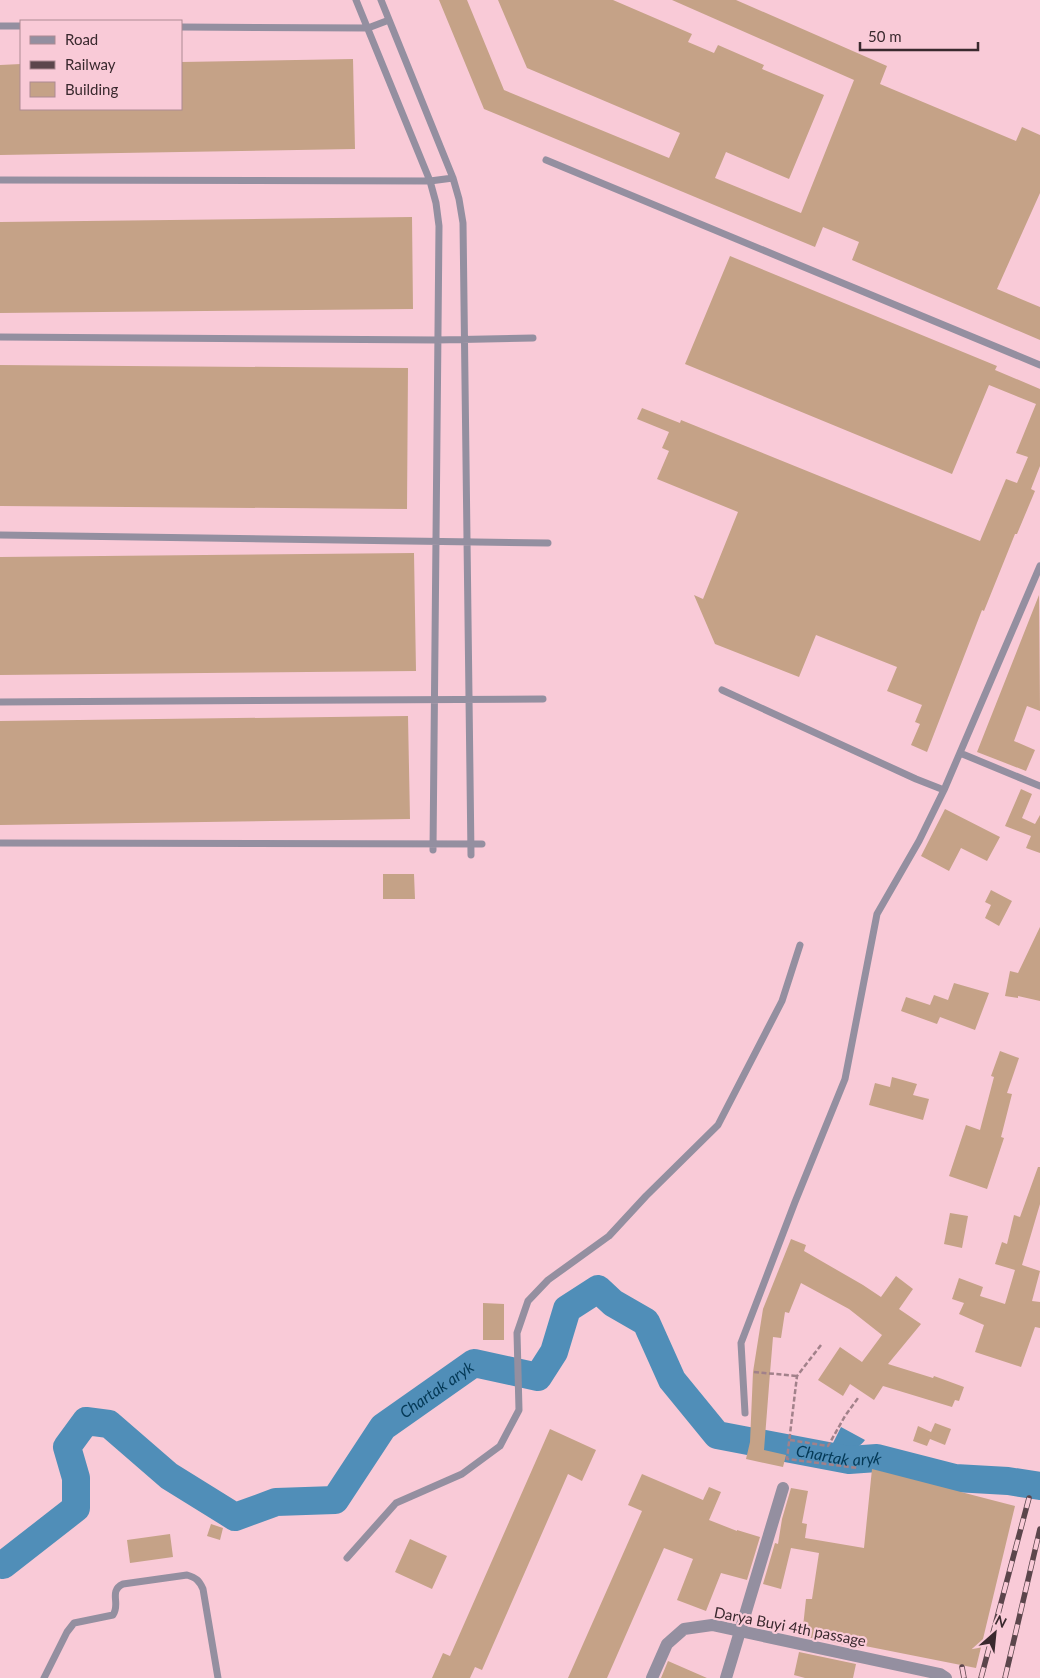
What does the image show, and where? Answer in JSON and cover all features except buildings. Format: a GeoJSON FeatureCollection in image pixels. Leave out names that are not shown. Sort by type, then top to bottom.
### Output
{"type":"FeatureCollection","features":[{"type":"Feature","properties":{"kind":"street"},"geometry":{"type":"LineString","coordinates":[[726,1678],[783,1488]]}},
{"type":"Feature","properties":{"kind":"street","name":"Darya Buyi 4th passage"},"geometry":{"type":"LineString","coordinates":[[652,1678],[667,1644],[684,1629],[712,1625],[940,1674],[946,1678]]}},
{"type":"Feature","properties":{"kind":"lane"},"geometry":{"type":"LineString","coordinates":[[356,0],[430,181],[436,203],[439,226],[433,847]]}},
{"type":"Feature","properties":{"kind":"lane"},"geometry":{"type":"LineString","coordinates":[[381,0],[453,178],[463,223],[471,855]]}},
{"type":"Feature","properties":{"kind":"lane"},"geometry":{"type":"LineString","coordinates":[[182,27],[368,28],[389,20]]}},
{"type":"Feature","properties":{"kind":"lane"},"geometry":{"type":"LineString","coordinates":[[0,26],[20,26]]}},
{"type":"Feature","properties":{"kind":"lane"},"geometry":{"type":"LineString","coordinates":[[546,160],[1040,365]]}},
{"type":"Feature","properties":{"kind":"lane"},"geometry":{"type":"LineString","coordinates":[[0,180],[430,181],[453,178]]}},
{"type":"Feature","properties":{"kind":"lane"},"geometry":{"type":"LineString","coordinates":[[0,337],[437,340],[533,338]]}},
{"type":"Feature","properties":{"kind":"lane"},"geometry":{"type":"LineString","coordinates":[[0,535],[436,543],[548,543]]}},
{"type":"Feature","properties":{"kind":"lane"},"geometry":{"type":"LineString","coordinates":[[745,1413],[742,1343],[845,1079],[877,914],[944,790],[1040,566]]}},
{"type":"Feature","properties":{"kind":"lane"},"geometry":{"type":"LineString","coordinates":[[722,690],[944,790]]}},
{"type":"Feature","properties":{"kind":"lane"},"geometry":{"type":"LineString","coordinates":[[0,702],[543,700]]}},
{"type":"Feature","properties":{"kind":"lane"},"geometry":{"type":"LineString","coordinates":[[960,753],[1040,786]]}},
{"type":"Feature","properties":{"kind":"lane"},"geometry":{"type":"LineString","coordinates":[[0,843],[433,847],[482,844]]}},
{"type":"Feature","properties":{"kind":"lane"},"geometry":{"type":"LineString","coordinates":[[347,1558],[396,1504],[462,1474],[500,1446],[519,1410],[517,1333],[528,1301],[548,1280],[609,1236],[646,1196],[718,1125],[782,1001],[800,945]]}},
{"type":"Feature","properties":{"kind":"lane"},"geometry":{"type":"LineString","coordinates":[[44,1678],[67,1632],[74,1623],[113,1615],[116,1611],[115,1595],[118,1587],[123,1584],[187,1574],[196,1578],[203,1589],[218,1678]]}},
{"type":"Feature","properties":{"kind":"path"},"geometry":{"type":"LineString","coordinates":[[821,1345],[797,1376],[788,1459],[858,1468]]}},
{"type":"Feature","properties":{"kind":"path"},"geometry":{"type":"LineString","coordinates":[[752,1372],[797,1376]]}},
{"type":"Feature","properties":{"kind":"path"},"geometry":{"type":"LineString","coordinates":[[790,1440],[828,1446],[858,1398]]}},
{"type":"Feature","properties":{"kind":"water"},"geometry":{"type":"Polygon","coordinates":[[[841,1427],[865,1440],[854,1448],[831,1447],[841,1427]]]}},
{"type":"Feature","properties":{"kind":"waterway","name":"Chartak aryk"},"geometry":{"type":"LineString","coordinates":[[0,1564],[3,1565],[76,1508],[76,1478],[67,1447],[86,1421],[109,1424],[169,1476],[235,1517],[276,1502],[335,1500],[383,1427],[474,1363],[538,1377],[554,1352],[567,1309],[598,1289],[613,1303],[646,1322],[672,1380],[717,1435],[849,1460],[877,1458],[955,1478],[1008,1481],[1040,1486]]}},
{"type":"Feature","properties":{"kind":"railway"},"geometry":{"type":"LineString","coordinates":[[981,1678],[1029,1498]]}},
{"type":"Feature","properties":{"kind":"railway"},"geometry":{"type":"LineString","coordinates":[[1005,1678],[1040,1529]]}},
{"type":"Feature","properties":{"kind":"railway"},"geometry":{"type":"LineString","coordinates":[[962,1667],[964,1678]]}}]}
